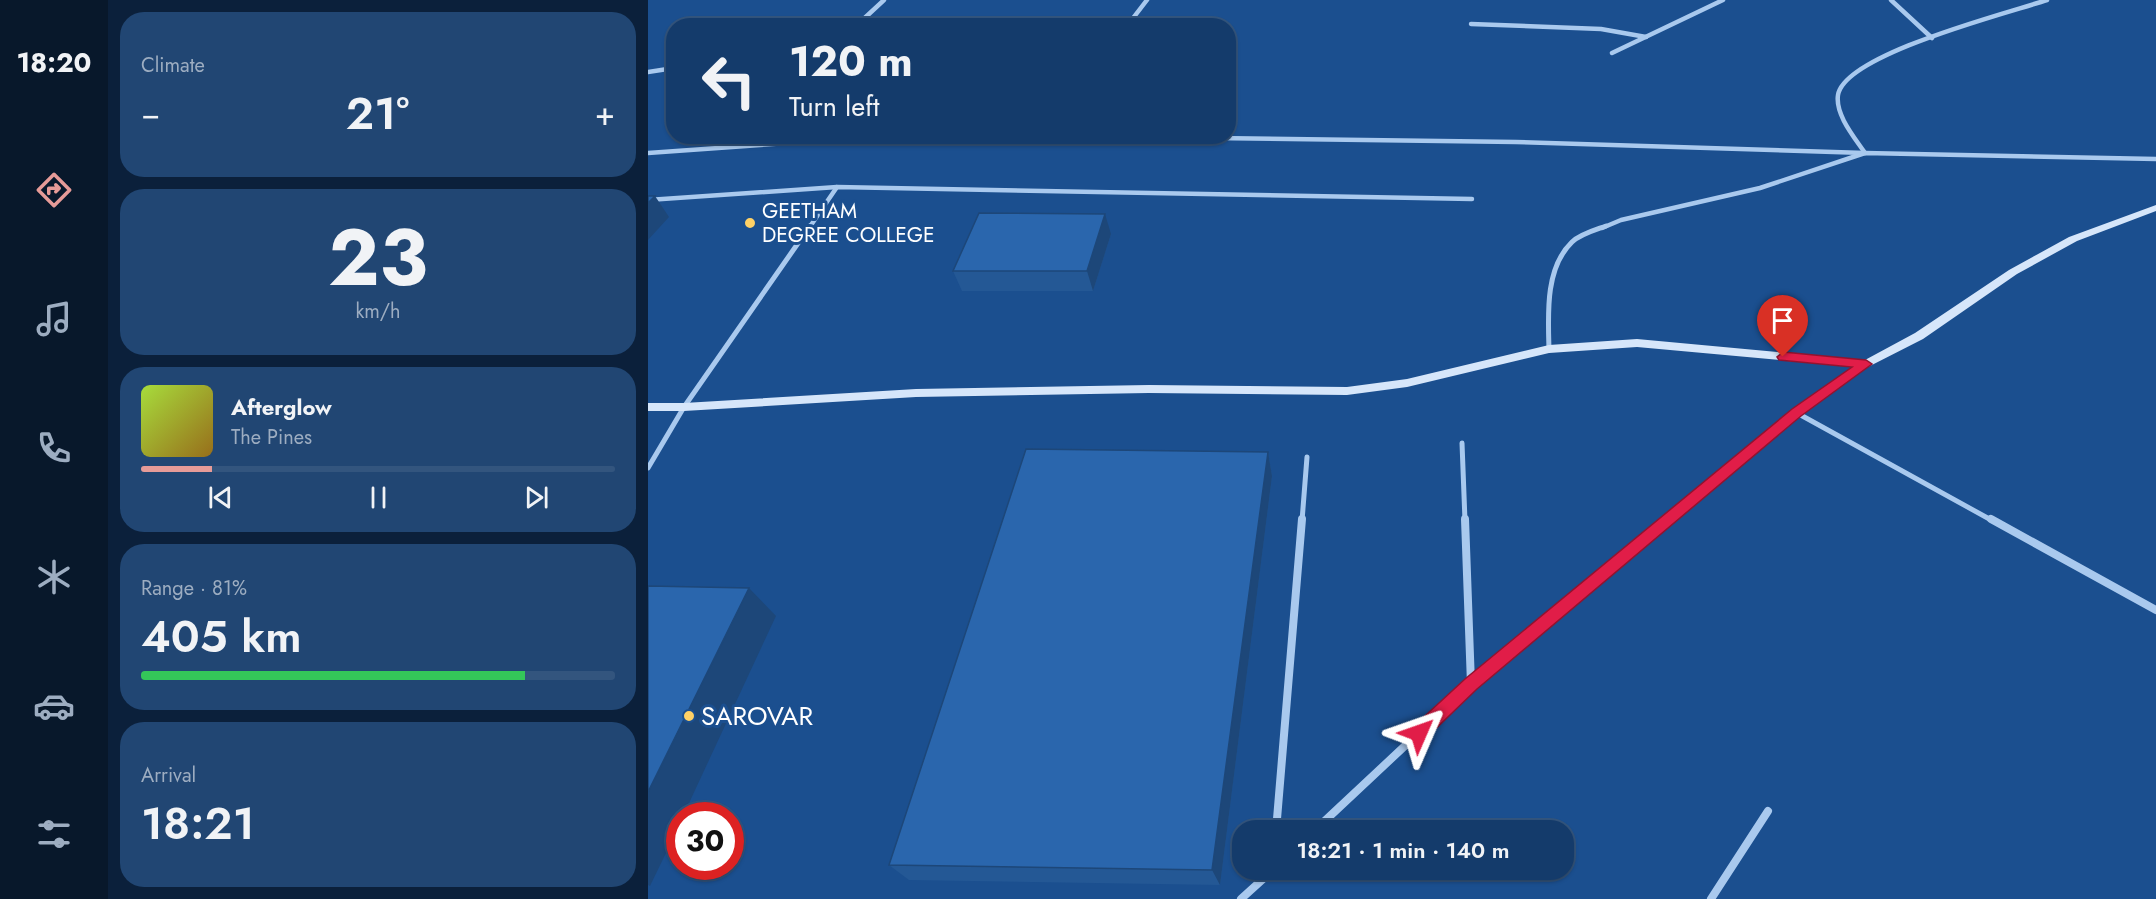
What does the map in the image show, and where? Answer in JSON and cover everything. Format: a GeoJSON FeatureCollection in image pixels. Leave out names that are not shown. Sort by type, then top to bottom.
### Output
{"type":"FeatureCollection","features":[{"type":"Feature","properties":{"kind":"street"},"geometry":{"type":"LineString","coordinates":[[865,18],[884,0]]}},
{"type":"Feature","properties":{"kind":"street"},"geometry":{"type":"LineString","coordinates":[[1133,18],[1147,0]]}},
{"type":"Feature","properties":{"kind":"street"},"geometry":{"type":"LineString","coordinates":[[1612,53],[1723,0]]}},
{"type":"Feature","properties":{"kind":"street"},"geometry":{"type":"LineString","coordinates":[[1891,0],[1932,38]]}},
{"type":"Feature","properties":{"kind":"street"},"geometry":{"type":"LineString","coordinates":[[1865,153],[1844,119],[1837,94],[1843,81],[1882,57],[1970,23],[2047,0]]}},
{"type":"Feature","properties":{"kind":"street"},"geometry":{"type":"LineString","coordinates":[[1471,24],[1600,29],[1646,37]]}},
{"type":"Feature","properties":{"kind":"street"},"geometry":{"type":"LineString","coordinates":[[648,72],[666,69]]}},
{"type":"Feature","properties":{"kind":"street"},"geometry":{"type":"LineString","coordinates":[[1236,138],[1530,142],[1701,148],[1811,148],[1865,153],[2156,159]]}},
{"type":"Feature","properties":{"kind":"street"},"geometry":{"type":"LineString","coordinates":[[648,153],[774,144]]}},
{"type":"Feature","properties":{"kind":"street"},"geometry":{"type":"LineString","coordinates":[[1549,349],[1548,307],[1557,260],[1573,241],[1588,233],[1630,218],[1760,188],[1865,153]]}},
{"type":"Feature","properties":{"kind":"street"},"geometry":{"type":"LineString","coordinates":[[648,200],[837,187],[1472,199]]}},
{"type":"Feature","properties":{"kind":"street"},"geometry":{"type":"LineString","coordinates":[[648,468],[684,407],[837,187]]}},
{"type":"Feature","properties":{"kind":"street"},"geometry":{"type":"LineString","coordinates":[[1326,820],[1471,684],[1797,412],[1866,364],[1918,336],[2013,273],[2073,239],[2156,208]]}},
{"type":"Feature","properties":{"kind":"street"},"geometry":{"type":"LineString","coordinates":[[648,407],[684,407],[916,393],[1149,390],[1347,392],[1407,383],[1549,349],[1637,343],[1866,364]]}},
{"type":"Feature","properties":{"kind":"street"},"geometry":{"type":"LineString","coordinates":[[1797,412],[2156,609]]}},
{"type":"Feature","properties":{"kind":"street"},"geometry":{"type":"LineString","coordinates":[[1462,443],[1471,684]]}},
{"type":"Feature","properties":{"kind":"street"},"geometry":{"type":"LineString","coordinates":[[1277,820],[1308,457]]}},
{"type":"Feature","properties":{"kind":"street"},"geometry":{"type":"LineString","coordinates":[[1711,899],[1768,812]]}},
{"type":"Feature","properties":{"kind":"street"},"geometry":{"type":"LineString","coordinates":[[1241,899],[1261,880]]}},
{"type":"Feature","properties":{"kind":"building"},"geometry":{"type":"Polygon","coordinates":[[[648,196],[655,196],[648,203],[648,196]]]}},
{"type":"Feature","properties":{"kind":"building"},"geometry":{"type":"Polygon","coordinates":[[[979,213],[1105,214],[1087,271],[953,271],[979,213]]]}},
{"type":"Feature","properties":{"kind":"building"},"geometry":{"type":"Polygon","coordinates":[[[1026,449],[1268,452],[1212,870],[889,865],[1026,449]]]}},
{"type":"Feature","properties":{"kind":"building"},"geometry":{"type":"Polygon","coordinates":[[[648,586],[749,588],[648,792],[648,586]]]}},
{"type":"Feature","properties":{"kind":"place","name":"GEETHAM DEGREE COLLEGE"},"geometry":{"type":"Point","coordinates":[750,223]}},
{"type":"Feature","properties":{"kind":"place","name":"SAROVAR"},"geometry":{"type":"Point","coordinates":[689,716]}},
{"type":"Feature","properties":{"kind":"route"},"geometry":{"type":"LineString","coordinates":[[1419,733],[1471,684],[1797,412],[1866,364],[1783,357]]}}]}
